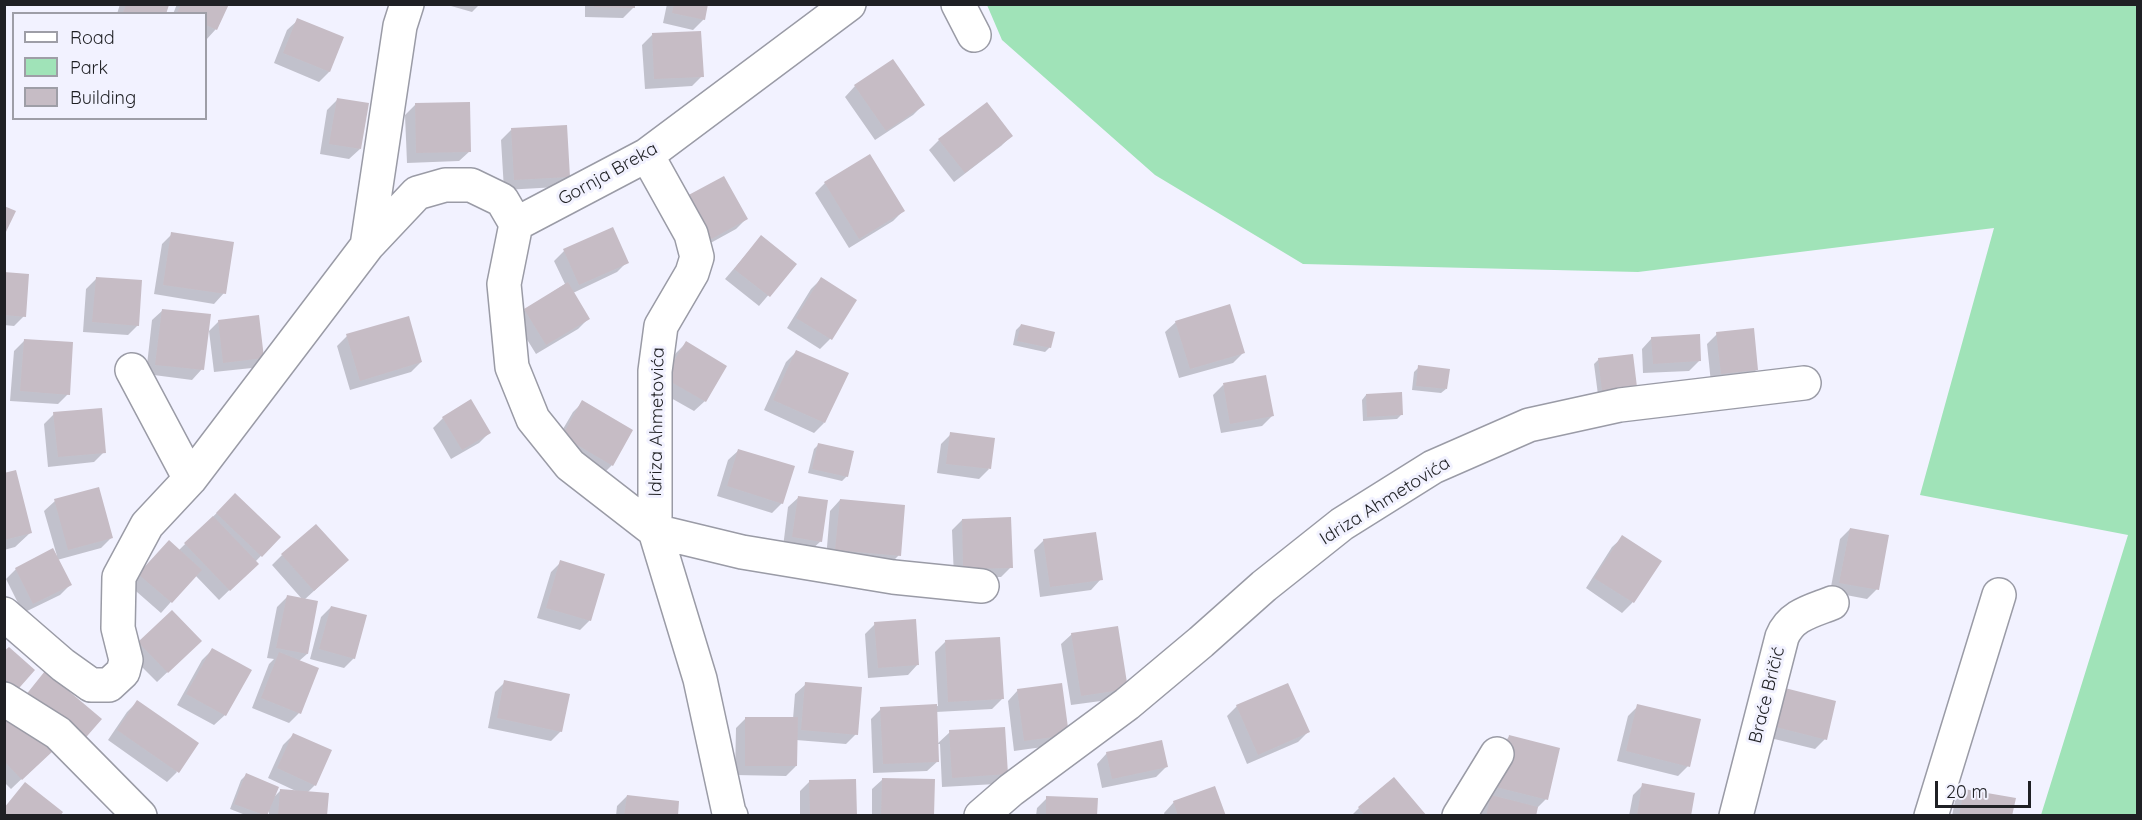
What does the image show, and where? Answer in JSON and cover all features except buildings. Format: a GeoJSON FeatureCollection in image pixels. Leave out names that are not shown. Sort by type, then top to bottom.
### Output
{"type":"FeatureCollection","features":[{"type":"Feature","properties":{"kind":"street","name":"Gornja Breka"},"geometry":{"type":"LineString","coordinates":[[516,224],[646,155],[849,4]]}},
{"type":"Feature","properties":{"kind":"street"},"geometry":{"type":"LineString","coordinates":[[958,4],[974,34]]}},
{"type":"Feature","properties":{"kind":"street"},"geometry":{"type":"LineString","coordinates":[[367,246],[399,12]]}},
{"type":"Feature","properties":{"kind":"street","name":"Idriza Ahmetovića"},"geometry":{"type":"LineString","coordinates":[[646,155],[691,234],[697,257],[692,273],[661,326],[655,371],[655,531],[700,679],[731,816]]}},
{"type":"Feature","properties":{"kind":"street"},"geometry":{"type":"LineString","coordinates":[[4,614],[63,665],[91,685],[109,685],[123,672],[126,660],[118,628],[119,577],[147,525],[190,479],[367,246],[417,193],[445,185],[471,185],[502,200],[516,224]]}},
{"type":"Feature","properties":{"kind":"street","name":"Idriza Ahmetovića"},"geometry":{"type":"LineString","coordinates":[[516,224],[504,284],[512,367],[533,419],[570,465],[655,531],[742,552],[893,577],[982,586]]}},
{"type":"Feature","properties":{"kind":"street"},"geometry":{"type":"LineString","coordinates":[[132,370],[190,479]]}},
{"type":"Feature","properties":{"kind":"street","name":"Idriza Ahmetovića"},"geometry":{"type":"LineString","coordinates":[[981,816],[1011,790],[1127,704],[1202,642],[1264,586],[1342,524],[1433,467],[1529,425],[1620,405],[1804,383]]}},
{"type":"Feature","properties":{"kind":"street"},"geometry":{"type":"LineString","coordinates":[[1930,816],[1999,596]]}},
{"type":"Feature","properties":{"kind":"street","name":"Braće Bričić"},"geometry":{"type":"LineString","coordinates":[[1736,816],[1786,626],[1794,618],[1832,603]]}},
{"type":"Feature","properties":{"kind":"street"},"geometry":{"type":"LineString","coordinates":[[4,699],[58,733],[140,816]]}},
{"type":"Feature","properties":{"kind":"street"},"geometry":{"type":"LineString","coordinates":[[1459,816],[1497,754]]}},
{"type":"Feature","properties":{"kind":"green space"},"geometry":{"type":"Polygon","coordinates":[[[987,5],[2137,5],[2137,815],[2041,815],[2128,535],[1920,495],[1994,228],[1638,272],[1303,264],[1155,175],[1002,40],[987,5]]]}}]}
